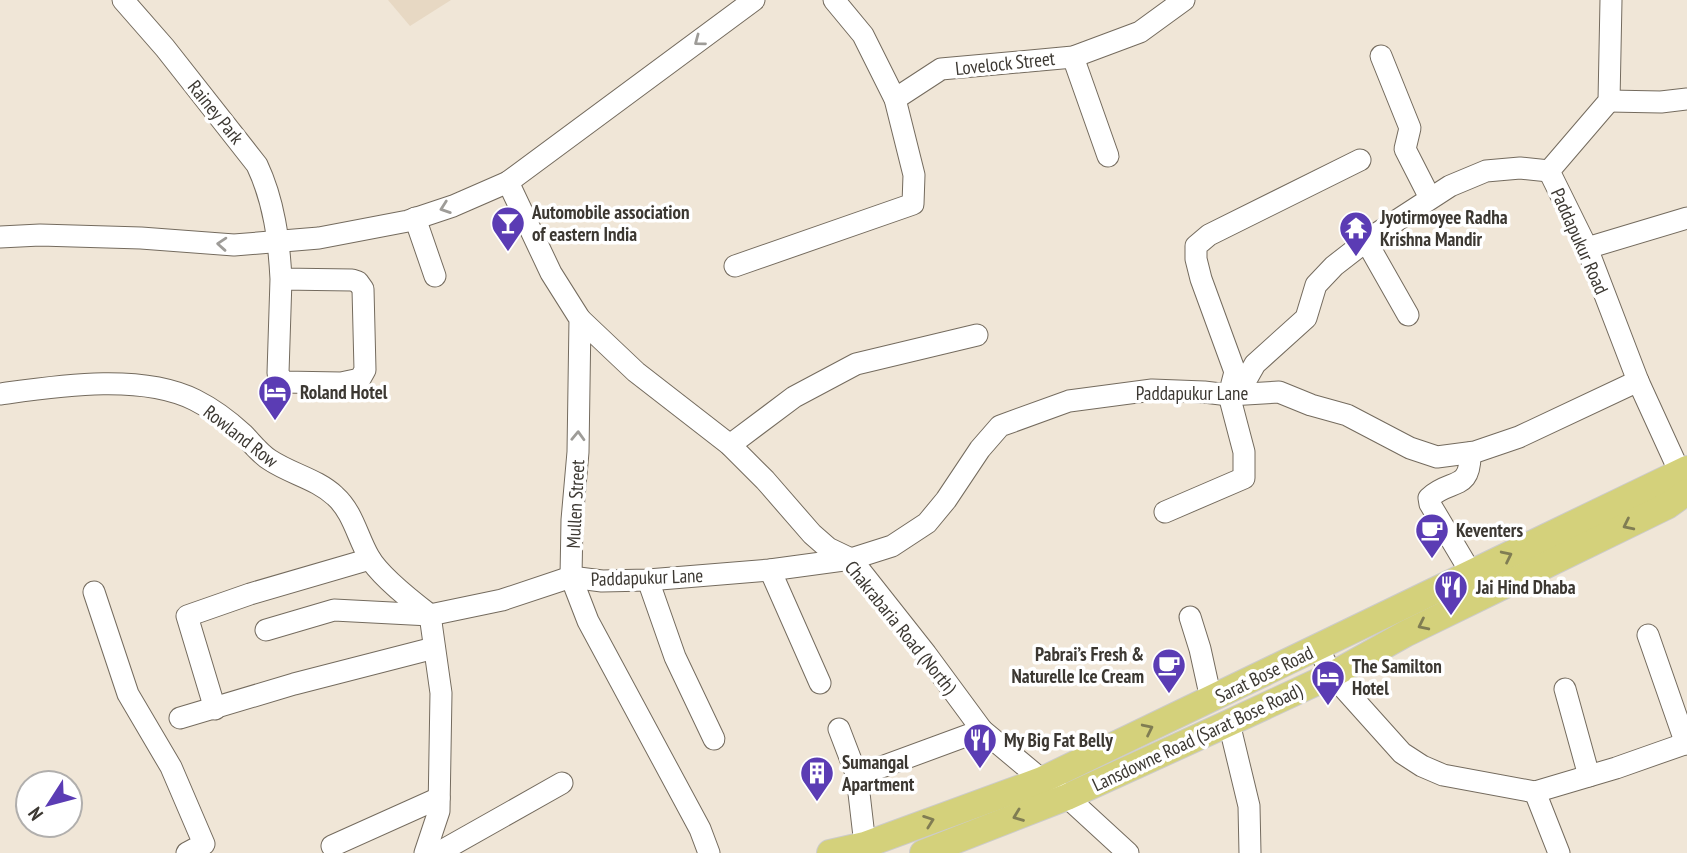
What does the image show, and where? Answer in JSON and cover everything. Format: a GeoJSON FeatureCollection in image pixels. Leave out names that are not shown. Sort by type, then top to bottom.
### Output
{"type":"FeatureCollection","features":[{"type":"Feature","properties":{"kind":"main road","name":"Sarat Bose Road"},"geometry":{"type":"LineString","coordinates":[[830,853],[867,849],[1042,780],[1471,573],[1685,481]]}},
{"type":"Feature","properties":{"kind":"main road","name":"Lansdowne Road (Sarat Bose Road)"},"geometry":{"type":"LineString","coordinates":[[923,853],[1067,797],[1332,675],[1405,634],[1667,506],[1685,481]]}},
{"type":"Feature","properties":{"kind":"street","name":"Rainey Park"},"geometry":{"type":"LineString","coordinates":[[123,0],[165,48],[257,164],[266,187],[279,241],[281,279],[278,373],[284,382],[341,383],[360,379],[365,370],[361,285],[352,280],[281,279]]}},
{"type":"Feature","properties":{"kind":"street"},"geometry":{"type":"LineString","coordinates":[[0,237],[40,235],[141,238],[234,245],[320,238],[415,218],[509,183],[754,0]]}},
{"type":"Feature","properties":{"kind":"street"},"geometry":{"type":"LineString","coordinates":[[735,266],[913,204],[914,175],[895,99],[863,35],[834,0]]}},
{"type":"Feature","properties":{"kind":"street","name":"Lovelock Street"},"geometry":{"type":"LineString","coordinates":[[895,99],[941,69],[1073,57],[1140,32],[1184,0]]}},
{"type":"Feature","properties":{"kind":"street"},"geometry":{"type":"LineString","coordinates":[[1611,0],[1609,101],[1661,102],[1687,99]]}},
{"type":"Feature","properties":{"kind":"street"},"geometry":{"type":"LineString","coordinates":[[1381,55],[1410,128],[1405,149],[1430,198]]}},
{"type":"Feature","properties":{"kind":"street"},"geometry":{"type":"LineString","coordinates":[[1073,57],[1108,156]]}},
{"type":"Feature","properties":{"kind":"street","name":"Paddapukur Road"},"geometry":{"type":"LineString","coordinates":[[1609,101],[1549,171],[1587,248],[1638,381],[1685,481]]}},
{"type":"Feature","properties":{"kind":"street"},"geometry":{"type":"LineString","coordinates":[[1165,512],[1244,478],[1244,452],[1233,395],[1235,372],[1201,279],[1196,246],[1209,235],[1360,160]]}},
{"type":"Feature","properties":{"kind":"street"},"geometry":{"type":"LineString","coordinates":[[1233,395],[1255,365],[1306,318],[1316,285],[1334,266],[1366,241],[1450,186],[1486,172],[1520,169],[1549,171]]}},
{"type":"Feature","properties":{"kind":"street"},"geometry":{"type":"LineString","coordinates":[[509,183],[551,273],[580,319]]}},
{"type":"Feature","properties":{"kind":"street"},"geometry":{"type":"LineString","coordinates":[[415,218],[435,276]]}},
{"type":"Feature","properties":{"kind":"street"},"geometry":{"type":"LineString","coordinates":[[1587,248],[1687,218]]}},
{"type":"Feature","properties":{"kind":"street"},"geometry":{"type":"LineString","coordinates":[[1366,241],[1408,315]]}},
{"type":"Feature","properties":{"kind":"street","name":"Chakrabaria Road (North)"},"geometry":{"type":"LineString","coordinates":[[580,319],[636,372],[730,445],[812,534],[828,548],[851,559],[982,730],[1042,780],[1067,797],[1128,853]]}},
{"type":"Feature","properties":{"kind":"street","name":"Mullen Street"},"geometry":{"type":"LineString","coordinates":[[580,319],[578,452],[572,520],[571,577],[588,621],[700,829],[709,853]]}},
{"type":"Feature","properties":{"kind":"street"},"geometry":{"type":"LineString","coordinates":[[730,445],[794,397],[856,364],[977,335]]}},
{"type":"Feature","properties":{"kind":"street","name":"Paddapukur Lane"},"geometry":{"type":"LineString","coordinates":[[571,577],[602,581],[648,580],[769,570],[851,559],[892,546],[927,523],[980,449],[1000,426],[1069,401],[1152,390],[1233,395],[1279,392],[1347,415],[1410,448],[1437,457],[1470,453],[1519,437],[1638,381]]}},
{"type":"Feature","properties":{"kind":"street","name":"Rowland Row"},"geometry":{"type":"LineString","coordinates":[[0,394],[58,386],[122,384],[173,392],[196,401],[240,432],[267,458],[289,472],[315,482],[336,497],[349,514],[370,559],[430,615]]}},
{"type":"Feature","properties":{"kind":"street"},"geometry":{"type":"LineString","coordinates":[[1470,453],[1469,473],[1464,480],[1429,498],[1471,573]]}},
{"type":"Feature","properties":{"kind":"street"},"geometry":{"type":"LineString","coordinates":[[215,709],[187,616],[250,594],[370,559]]}},
{"type":"Feature","properties":{"kind":"street"},"geometry":{"type":"LineString","coordinates":[[769,570],[820,683]]}},
{"type":"Feature","properties":{"kind":"street"},"geometry":{"type":"LineString","coordinates":[[266,630],[334,610],[430,615],[502,600],[571,577]]}},
{"type":"Feature","properties":{"kind":"street"},"geometry":{"type":"LineString","coordinates":[[648,580],[675,657],[714,739]]}},
{"type":"Feature","properties":{"kind":"street"},"geometry":{"type":"LineString","coordinates":[[94,592],[128,694],[171,767],[204,844],[187,853]]}},
{"type":"Feature","properties":{"kind":"street"},"geometry":{"type":"LineString","coordinates":[[425,853],[439,811],[441,693],[430,615]]}},
{"type":"Feature","properties":{"kind":"street"},"geometry":{"type":"LineString","coordinates":[[1190,617],[1203,659],[1211,699]]}},
{"type":"Feature","properties":{"kind":"street"},"geometry":{"type":"LineString","coordinates":[[1318,648],[1332,675],[1402,753],[1443,775],[1535,792],[1686,743],[1648,635]]}},
{"type":"Feature","properties":{"kind":"street"},"geometry":{"type":"LineString","coordinates":[[180,718],[294,684],[433,648]]}},
{"type":"Feature","properties":{"kind":"street"},"geometry":{"type":"LineString","coordinates":[[1565,689],[1589,776]]}},
{"type":"Feature","properties":{"kind":"street"},"geometry":{"type":"LineString","coordinates":[[1229,723],[1249,806],[1250,853]]}},
{"type":"Feature","properties":{"kind":"street"},"geometry":{"type":"LineString","coordinates":[[839,729],[857,776],[867,849]]}},
{"type":"Feature","properties":{"kind":"street"},"geometry":{"type":"LineString","coordinates":[[857,776],[982,730]]}},
{"type":"Feature","properties":{"kind":"street"},"geometry":{"type":"LineString","coordinates":[[438,853],[562,783]]}},
{"type":"Feature","properties":{"kind":"street"},"geometry":{"type":"LineString","coordinates":[[1535,792],[1559,853]]}},
{"type":"Feature","properties":{"kind":"street"},"geometry":{"type":"LineString","coordinates":[[332,846],[439,798]]}},
{"type":"Feature","properties":{"kind":"shaded area"},"geometry":{"type":"Polygon","coordinates":[[[388,0],[451,0],[410,26],[388,0]]]}},
{"type":"Feature","properties":{"kind":"place","name":"Automobile association of eastern India"},"geometry":{"type":"Point","coordinates":[508,253]}},
{"type":"Feature","properties":{"kind":"place","name":"Jyotirmoyee Radha Krishna Mandir"},"geometry":{"type":"Point","coordinates":[1356,258]}},
{"type":"Feature","properties":{"kind":"place","name":"Roland Hotel"},"geometry":{"type":"Point","coordinates":[275,422]}},
{"type":"Feature","properties":{"kind":"place","name":"Keventers"},"geometry":{"type":"Point","coordinates":[1432,560]}},
{"type":"Feature","properties":{"kind":"place","name":"Jai Hind Dhaba"},"geometry":{"type":"Point","coordinates":[1451,617]}},
{"type":"Feature","properties":{"kind":"place","name":"Pabrai’s Fresh & Naturelle Ice Cream"},"geometry":{"type":"Point","coordinates":[1169,695]}},
{"type":"Feature","properties":{"kind":"place","name":"The Samilton Hotel"},"geometry":{"type":"Point","coordinates":[1328,707]}},
{"type":"Feature","properties":{"kind":"place","name":"My Big Fat Belly"},"geometry":{"type":"Point","coordinates":[980,770]}},
{"type":"Feature","properties":{"kind":"place","name":"Sumangal Apartment"},"geometry":{"type":"Point","coordinates":[817,803]}}]}
